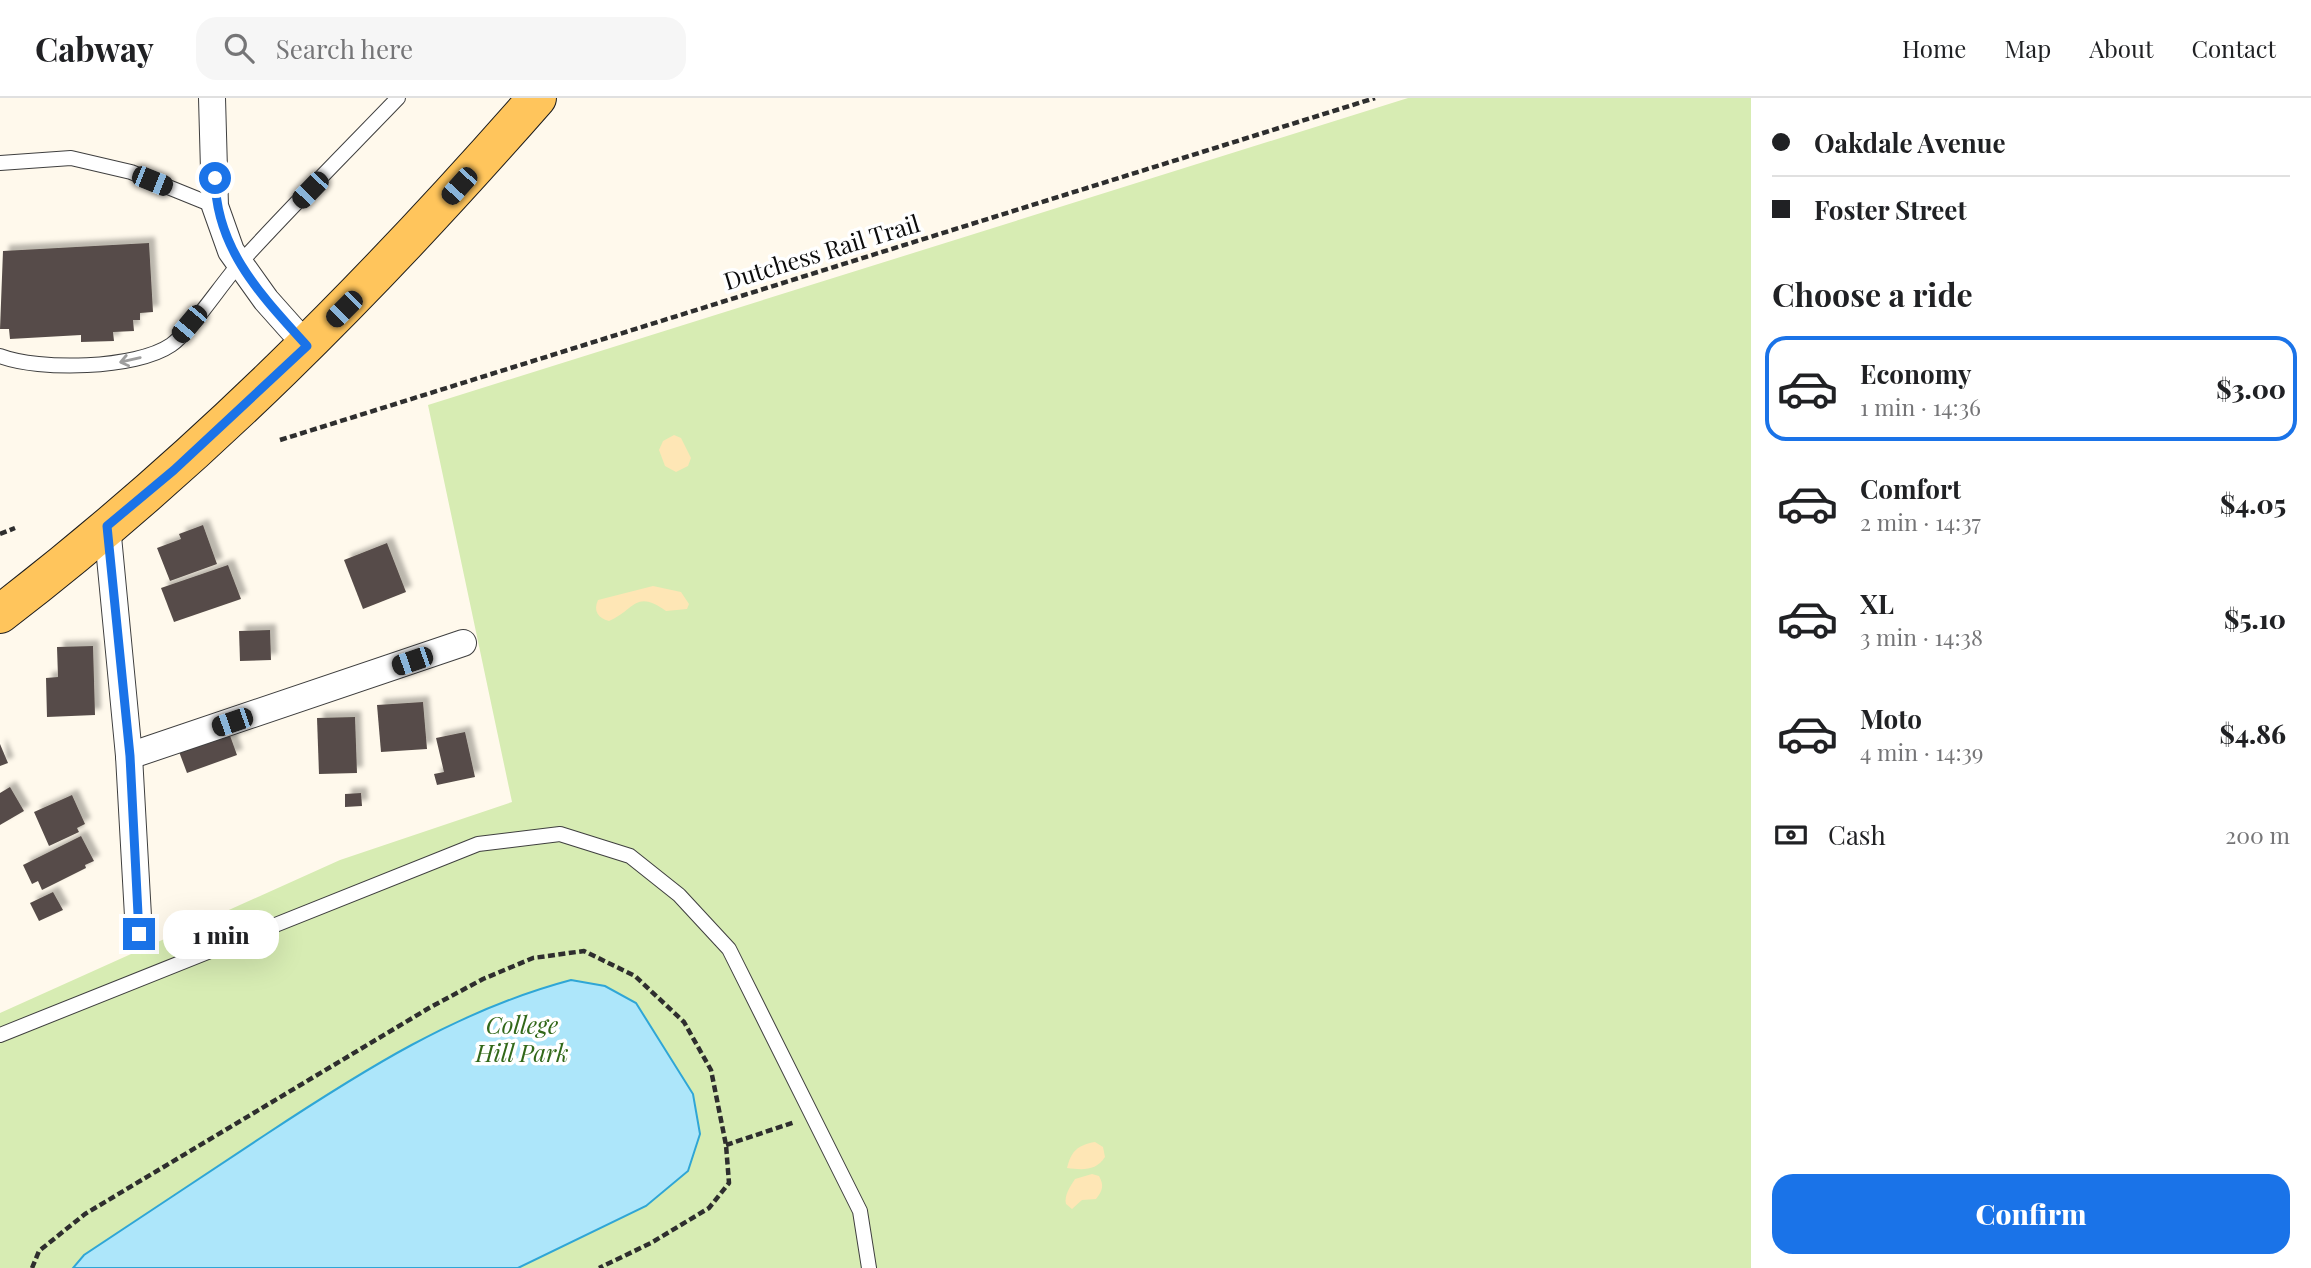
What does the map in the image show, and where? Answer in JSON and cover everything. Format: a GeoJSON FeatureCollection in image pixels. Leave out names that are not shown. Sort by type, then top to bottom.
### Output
{"type":"FeatureCollection","features":[{"type":"Feature","properties":{"kind":"main road"},"geometry":{"type":"LineString","coordinates":[[0,614],[174,470],[307,346],[415,234],[537,98]]}},
{"type":"Feature","properties":{"kind":"street"},"geometry":{"type":"LineString","coordinates":[[212,98],[215,206],[231,251],[266,300],[307,346]]}},
{"type":"Feature","properties":{"kind":"street"},"geometry":{"type":"LineString","coordinates":[[107,526],[130,756],[139,934]]}},
{"type":"Feature","properties":{"kind":"street"},"geometry":{"type":"LineString","coordinates":[[130,756],[463,643]]}},
{"type":"Feature","properties":{"kind":"lane"},"geometry":{"type":"LineString","coordinates":[[0,356],[14,362],[85,365],[131,361],[172,344],[240,263],[398,98]]}},
{"type":"Feature","properties":{"kind":"lane"},"geometry":{"type":"LineString","coordinates":[[0,163],[71,158],[131,172],[215,206]]}},
{"type":"Feature","properties":{"kind":"lane"},"geometry":{"type":"LineString","coordinates":[[0,1035],[478,844],[560,834],[630,856],[679,895],[729,949],[860,1211],[869,1268]]}},
{"type":"Feature","properties":{"kind":"path","name":"Dutchess Rail Trail"},"geometry":{"type":"LineString","coordinates":[[279,440],[1375,98]]}},
{"type":"Feature","properties":{"kind":"path"},"geometry":{"type":"LineString","coordinates":[[0,534],[15,528]]}},
{"type":"Feature","properties":{"kind":"path"},"geometry":{"type":"LineString","coordinates":[[32,1268],[39,1251],[85,1214],[429,1008],[483,979],[533,958],[584,951],[635,976],[684,1022],[711,1070],[726,1145],[729,1183],[709,1208],[651,1243],[598,1268]]}},
{"type":"Feature","properties":{"kind":"path"},"geometry":{"type":"LineString","coordinates":[[726,1145],[813,1116]]}},
{"type":"Feature","properties":{"kind":"green space","name":"College Hill Park"},"geometry":{"type":"Polygon","coordinates":[[[1408,98],[1751,98],[1751,1268],[0,1268],[0,1013],[340,860],[512,802],[428,405],[1408,98]]]}},
{"type":"Feature","properties":{"kind":"sand"},"geometry":{"type":"Polygon","coordinates":[[[674,435],[681,438],[691,458],[688,466],[676,472],[665,466],[659,450],[663,441],[674,435]]]}},
{"type":"Feature","properties":{"kind":"sand"},"geometry":{"type":"Polygon","coordinates":[[[653,586],[681,592],[689,604],[687,609],[666,611],[648,602],[641,602],[609,621],[597,614],[598,600],[653,586]]]}},
{"type":"Feature","properties":{"kind":"sand"},"geometry":{"type":"Polygon","coordinates":[[[1095,1142],[1103,1147],[1105,1157],[1098,1165],[1089,1168],[1067,1168],[1076,1150],[1095,1142]]]}},
{"type":"Feature","properties":{"kind":"sand"},"geometry":{"type":"Polygon","coordinates":[[[1092,1174],[1101,1179],[1100,1193],[1096,1199],[1082,1200],[1072,1209],[1066,1204],[1069,1188],[1075,1179],[1092,1174]]]}},
{"type":"Feature","properties":{"kind":"water"},"geometry":{"type":"Polygon","coordinates":[[[571,980],[605,986],[636,1003],[693,1094],[700,1134],[688,1171],[646,1206],[518,1268],[73,1268],[84,1255],[301,1111],[375,1066],[450,1025],[529,993],[571,980]]]}},
{"type":"Feature","properties":{"kind":"building"},"geometry":{"type":"Polygon","coordinates":[[[149,243],[153,312],[140,313],[140,320],[133,320],[134,331],[113,332],[114,341],[81,342],[81,335],[10,339],[9,329],[0,329],[3,251],[149,243]]]}},
{"type":"Feature","properties":{"kind":"building"},"geometry":{"type":"Polygon","coordinates":[[[203,525],[217,564],[170,581],[157,548],[181,539],[179,534],[203,525]]]}},
{"type":"Feature","properties":{"kind":"building"},"geometry":{"type":"Polygon","coordinates":[[[387,543],[406,592],[363,609],[344,560],[387,543]]]}},
{"type":"Feature","properties":{"kind":"building"},"geometry":{"type":"Polygon","coordinates":[[[228,565],[241,599],[174,622],[161,588],[228,565]]]}},
{"type":"Feature","properties":{"kind":"building"},"geometry":{"type":"Polygon","coordinates":[[[270,630],[271,660],[240,661],[239,631],[270,630]]]}},
{"type":"Feature","properties":{"kind":"building"},"geometry":{"type":"Polygon","coordinates":[[[93,646],[95,715],[47,717],[46,678],[58,677],[57,647],[93,646]]]}},
{"type":"Feature","properties":{"kind":"building"},"geometry":{"type":"Polygon","coordinates":[[[423,702],[427,749],[381,752],[377,705],[423,702]]]}},
{"type":"Feature","properties":{"kind":"building"},"geometry":{"type":"Polygon","coordinates":[[[355,717],[357,773],[319,774],[317,718],[355,717]]]}},
{"type":"Feature","properties":{"kind":"building"},"geometry":{"type":"Polygon","coordinates":[[[228,730],[237,755],[187,773],[178,749],[228,730]]]}},
{"type":"Feature","properties":{"kind":"building"},"geometry":{"type":"Polygon","coordinates":[[[465,732],[475,777],[437,785],[434,774],[444,772],[436,738],[465,732]]]}},
{"type":"Feature","properties":{"kind":"building"},"geometry":{"type":"Polygon","coordinates":[[[0,744],[8,763],[0,766],[0,744]]]}},
{"type":"Feature","properties":{"kind":"building"},"geometry":{"type":"Polygon","coordinates":[[[10,787],[24,811],[0,825],[0,793],[10,787]]]}},
{"type":"Feature","properties":{"kind":"building"},"geometry":{"type":"Polygon","coordinates":[[[361,793],[362,806],[345,807],[345,794],[361,793]]]}},
{"type":"Feature","properties":{"kind":"building"},"geometry":{"type":"Polygon","coordinates":[[[72,795],[85,824],[77,828],[79,832],[49,846],[34,812],[72,795]]]}},
{"type":"Feature","properties":{"kind":"building"},"geometry":{"type":"Polygon","coordinates":[[[81,836],[94,861],[85,865],[86,868],[42,890],[38,881],[32,884],[23,865],[81,836]]]}},
{"type":"Feature","properties":{"kind":"building"},"geometry":{"type":"Polygon","coordinates":[[[53,892],[63,910],[39,921],[30,903],[53,892]]]}},
{"type":"Feature","properties":{"kind":"route"},"geometry":{"type":"LineString","coordinates":[[139,934],[130,756],[107,526],[174,470],[307,346],[266,300],[231,251],[215,206],[215,178]]}}]}
